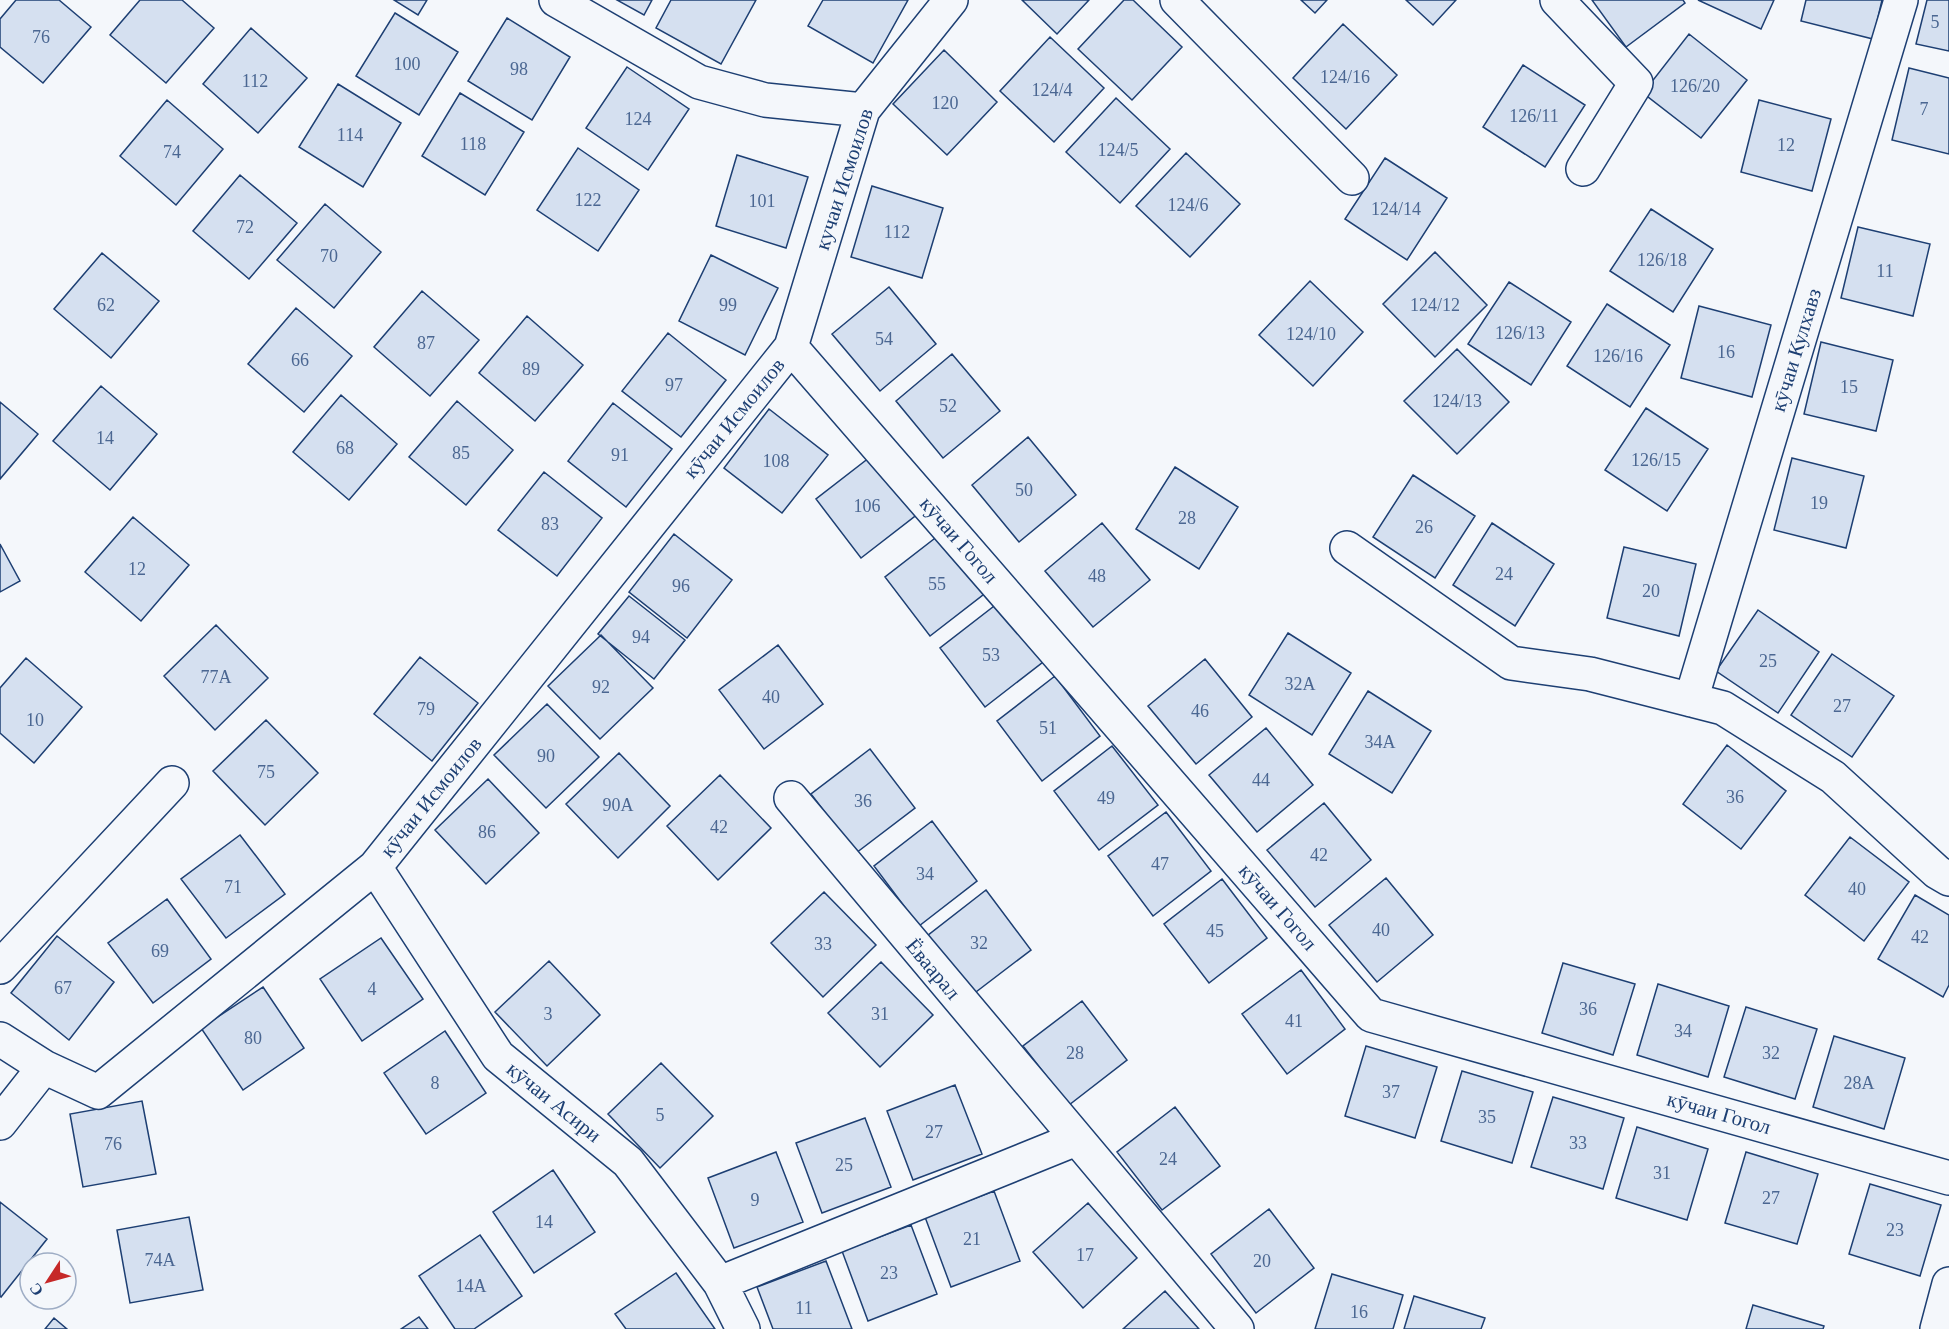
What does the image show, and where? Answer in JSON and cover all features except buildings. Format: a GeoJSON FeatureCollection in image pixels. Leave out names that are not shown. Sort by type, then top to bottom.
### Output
{"type":"FeatureCollection","features":[{"type":"Feature","properties":{"kind":"street"},"geometry":{"type":"LineString","coordinates":[[556,0],[699,82],[765,100],[862,110]]}},
{"type":"Feature","properties":{"kind":"street","name":"кучаи Исмоилов"},"geometry":{"type":"LineString","coordinates":[[791,347],[862,110],[951,0]]}},
{"type":"Feature","properties":{"kind":"street"},"geometry":{"type":"LineString","coordinates":[[1177,0],[1352,178]]}},
{"type":"Feature","properties":{"kind":"street"},"geometry":{"type":"LineString","coordinates":[[1557,0],[1636,83],[1582,169]]}},
{"type":"Feature","properties":{"kind":"street","name":"кӯчаи Кулхавз"},"geometry":{"type":"LineString","coordinates":[[1691,700],[1901,0]]}},
{"type":"Feature","properties":{"kind":"street","name":"кӯчаи Исмоилов"},"geometry":{"type":"LineString","coordinates":[[44,1067],[98,1092],[375,867],[791,347]]}},
{"type":"Feature","properties":{"kind":"street","name":"кӯчаи Гогол"},"geometry":{"type":"LineString","coordinates":[[791,347],[1371,1015],[1949,1178]]}},
{"type":"Feature","properties":{"kind":"street"},"geometry":{"type":"LineString","coordinates":[[1347,548],[1511,663],[1590,674],[1723,708],[1833,777],[1936,872],[1949,879]]}},
{"type":"Feature","properties":{"kind":"street"},"geometry":{"type":"LineString","coordinates":[[0,966],[172,783]]}},
{"type":"Feature","properties":{"kind":"street","name":"Ёваарал"},"geometry":{"type":"LineString","coordinates":[[791,798],[1237,1329]]}},
{"type":"Feature","properties":{"kind":"street","name":"кӯчаи Асири"},"geometry":{"type":"LineString","coordinates":[[375,867],[498,1056],[628,1162],[720,1283],[743,1329]]}},
{"type":"Feature","properties":{"kind":"street"},"geometry":{"type":"LineString","coordinates":[[0,1039],[44,1067],[0,1123]]}},
{"type":"Feature","properties":{"kind":"street"},"geometry":{"type":"LineString","coordinates":[[720,1283],[1076,1139]]}},
{"type":"Feature","properties":{"kind":"street"},"geometry":{"type":"LineString","coordinates":[[1937,1329],[1949,1284]]}}]}
